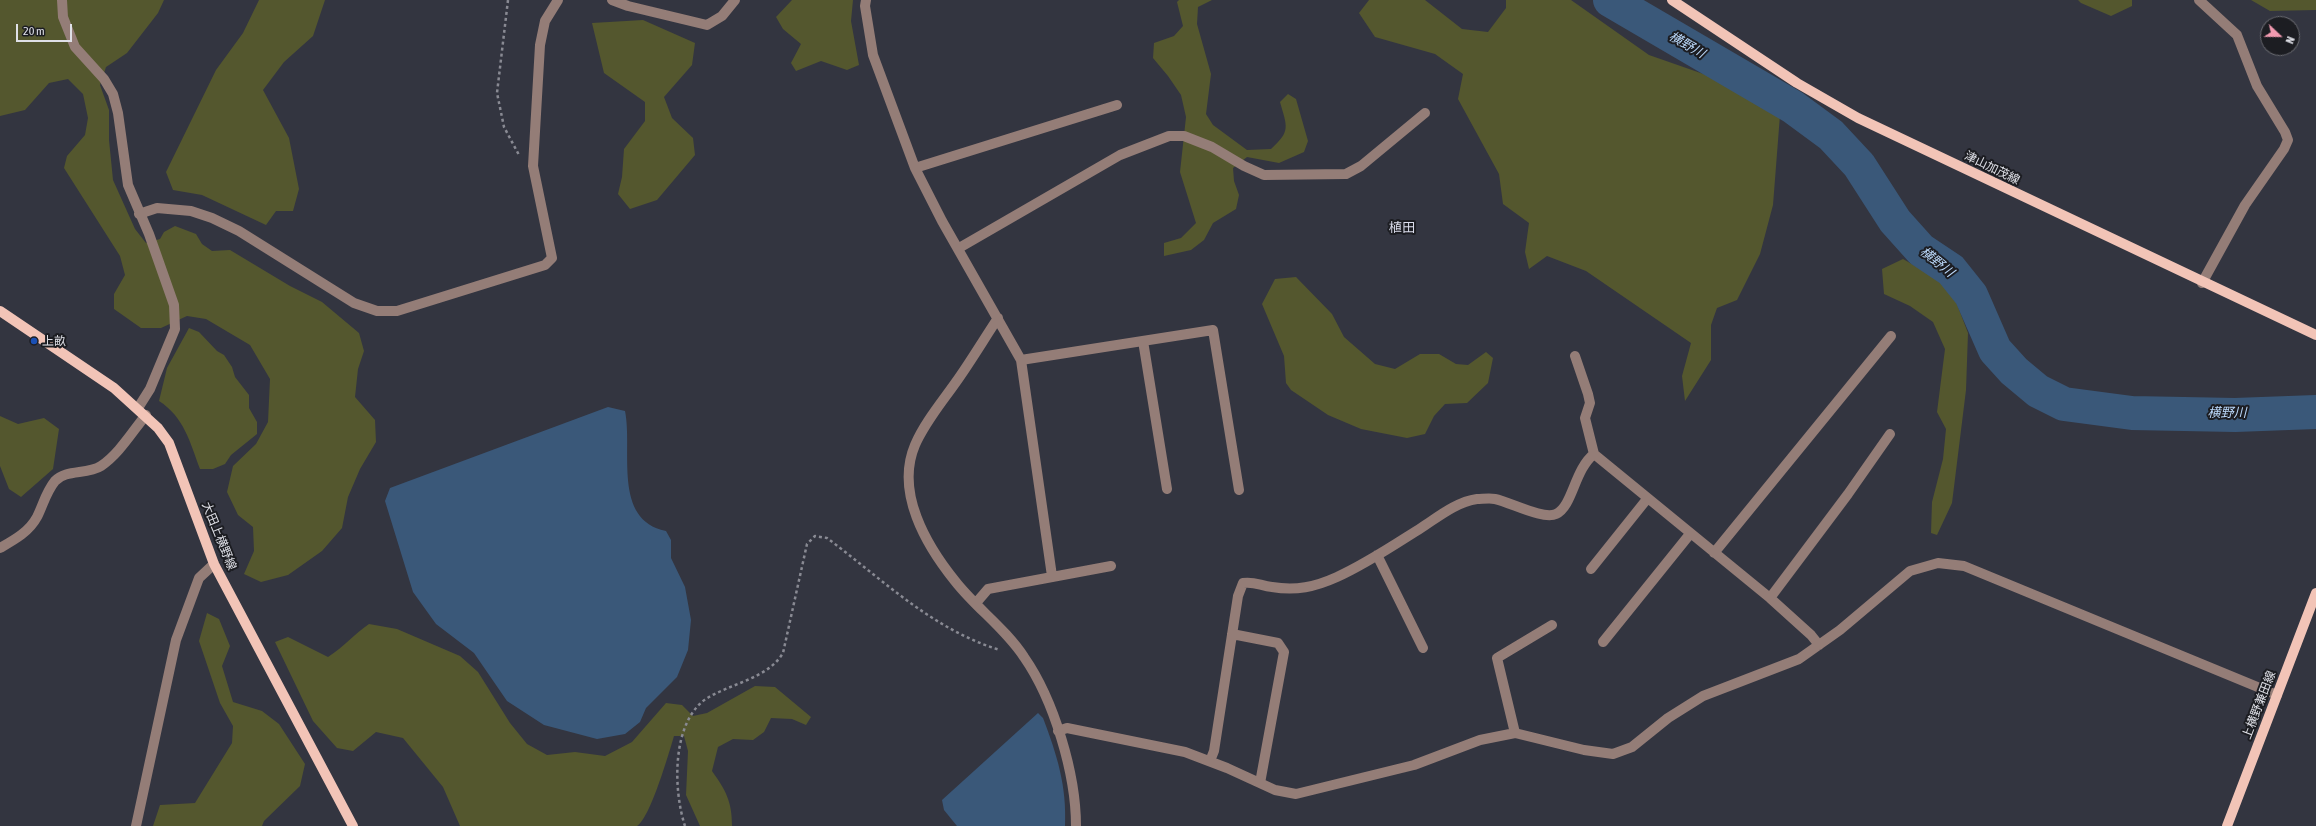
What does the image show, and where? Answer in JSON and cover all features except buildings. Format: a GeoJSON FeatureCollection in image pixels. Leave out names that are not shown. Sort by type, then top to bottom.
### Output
{"type":"FeatureCollection","features":[{"type":"Feature","properties":{"kind":"main road","name":"津山加茂線"},"geometry":{"type":"LineString","coordinates":[[1672,0],[1797,83],[1858,118],[2202,283],[2316,335]]}},
{"type":"Feature","properties":{"kind":"main road","name":"大田上横野線"},"geometry":{"type":"LineString","coordinates":[[0,311],[114,388],[138,408],[158,428],[169,444],[214,564],[353,826]]}},
{"type":"Feature","properties":{"kind":"main road","name":"上横野兼田線"},"geometry":{"type":"LineString","coordinates":[[2227,826],[2316,593]]}},
{"type":"Feature","properties":{"kind":"street"},"geometry":{"type":"LineString","coordinates":[[62,0],[63,17],[75,47],[104,79],[113,94],[118,113],[128,185],[174,305],[176,321],[175,330],[150,389],[138,408]]}},
{"type":"Feature","properties":{"kind":"street"},"geometry":{"type":"LineString","coordinates":[[140,214],[157,208],[191,211],[212,218],[238,231],[354,303],[378,311],[396,311],[546,265],[552,258],[533,166],[540,45],[545,21],[558,0]]}},
{"type":"Feature","properties":{"kind":"street"},"geometry":{"type":"LineString","coordinates":[[612,0],[628,6],[707,25],[722,16],[735,0]]}},
{"type":"Feature","properties":{"kind":"street"},"geometry":{"type":"LineString","coordinates":[[866,0],[865,6],[873,55],[915,168],[942,221],[959,248],[1021,360],[1052,576]]}},
{"type":"Feature","properties":{"kind":"street"},"geometry":{"type":"LineString","coordinates":[[2199,0],[2238,35],[2257,86],[2285,132],[2288,140],[2284,149],[2245,205],[2202,283]]}},
{"type":"Feature","properties":{"kind":"street"},"geometry":{"type":"LineString","coordinates":[[915,168],[1117,106]]}},
{"type":"Feature","properties":{"kind":"street"},"geometry":{"type":"LineString","coordinates":[[959,248],[1120,155],[1169,136],[1184,136],[1212,146],[1244,166],[1264,175],[1346,174],[1361,166],[1426,113]]}},
{"type":"Feature","properties":{"kind":"street"},"geometry":{"type":"LineString","coordinates":[[998,318],[935,412],[915,446],[909,477],[912,505],[927,541],[955,582],[1002,630],[1024,657],[1038,680],[1058,731],[1071,774],[1076,807],[1076,826]]}},
{"type":"Feature","properties":{"kind":"street"},"geometry":{"type":"LineString","coordinates":[[1021,360],[1214,330],[1239,490]]}},
{"type":"Feature","properties":{"kind":"street"},"geometry":{"type":"LineString","coordinates":[[1714,553],[1891,336]]}},
{"type":"Feature","properties":{"kind":"street"},"geometry":{"type":"LineString","coordinates":[[1143,341],[1167,489]]}},
{"type":"Feature","properties":{"kind":"street"},"geometry":{"type":"LineString","coordinates":[[1575,356],[1590,403],[1585,418],[1594,454],[1647,499],[1770,598],[1811,635],[1819,645]]}},
{"type":"Feature","properties":{"kind":"street"},"geometry":{"type":"LineString","coordinates":[[0,548],[28,530],[37,518],[48,492],[56,480],[64,475],[90,472],[101,466],[112,457],[146,416]]}},
{"type":"Feature","properties":{"kind":"street"},"geometry":{"type":"LineString","coordinates":[[1770,598],[1890,434]]}},
{"type":"Feature","properties":{"kind":"street"},"geometry":{"type":"LineString","coordinates":[[1210,761],[1214,751],[1238,596],[1243,583],[1253,581],[1270,587],[1292,590],[1309,588],[1337,577],[1377,556],[1456,505],[1476,499],[1494,499],[1545,515],[1556,515],[1565,507],[1580,469],[1594,454]]}},
{"type":"Feature","properties":{"kind":"street"},"geometry":{"type":"LineString","coordinates":[[1591,569],[1647,499]]}},
{"type":"Feature","properties":{"kind":"street"},"geometry":{"type":"LineString","coordinates":[[1603,642],[1690,534]]}},
{"type":"Feature","properties":{"kind":"street"},"geometry":{"type":"LineString","coordinates":[[1377,556],[1423,648]]}},
{"type":"Feature","properties":{"kind":"street"},"geometry":{"type":"LineString","coordinates":[[1058,731],[1067,728],[1185,752],[1210,761],[1275,790],[1296,794],[1414,765],[1480,740],[1515,733],[1584,750],[1613,754],[1632,748],[1668,718],[1703,696],[1798,659],[1840,630],[1910,570],[1938,563],[1964,566],[2277,695]]}},
{"type":"Feature","properties":{"kind":"street"},"geometry":{"type":"LineString","coordinates":[[136,826],[176,640],[199,578],[214,564]]}},
{"type":"Feature","properties":{"kind":"street"},"geometry":{"type":"LineString","coordinates":[[976,603],[988,590],[1052,576],[1111,566]]}},
{"type":"Feature","properties":{"kind":"street"},"geometry":{"type":"LineString","coordinates":[[1515,733],[1497,658],[1552,625]]}},
{"type":"Feature","properties":{"kind":"street"},"geometry":{"type":"LineString","coordinates":[[1232,634],[1278,643],[1284,652],[1260,784]]}},
{"type":"Feature","properties":{"kind":"path"},"geometry":{"type":"LineString","coordinates":[[508,0],[497,93],[504,127],[518,154],[533,166]]}},
{"type":"Feature","properties":{"kind":"path"},"geometry":{"type":"LineString","coordinates":[[685,826],[677,794],[680,748],[685,724],[694,708],[708,697],[765,671],[777,662],[783,653],[807,544],[815,536],[827,538],[916,607],[946,627],[968,639],[1024,657]]}},
{"type":"Feature","properties":{"kind":"green space"},"geometry":{"type":"Polygon","coordinates":[[[0,0],[164,0],[158,13],[127,53],[106,67],[100,85],[109,110],[109,140],[113,180],[135,229],[146,243],[160,239],[164,232],[175,226],[196,234],[202,244],[212,251],[230,250],[290,286],[322,302],[359,333],[364,351],[358,369],[355,397],[375,420],[376,442],[360,469],[348,497],[342,528],[322,551],[288,575],[261,582],[244,574],[254,551],[253,527],[238,515],[227,492],[233,466],[256,444],[268,422],[270,379],[250,345],[206,319],[187,316],[161,328],[141,328],[114,309],[114,294],[125,275],[120,256],[64,168],[67,156],[85,135],[88,118],[83,94],[68,79],[49,83],[25,110],[0,116],[0,0]]]}},
{"type":"Feature","properties":{"kind":"green space"},"geometry":{"type":"Polygon","coordinates":[[[259,0],[325,0],[313,36],[284,62],[263,90],[289,138],[299,189],[293,211],[276,211],[266,225],[202,195],[173,190],[166,172],[216,70],[243,33],[259,0]]]}},
{"type":"Feature","properties":{"kind":"green space"},"geometry":{"type":"Polygon","coordinates":[[[792,0],[853,0],[851,21],[859,65],[847,70],[821,61],[796,71],[791,63],[801,44],[783,29],[776,17],[792,0]]]}},
{"type":"Feature","properties":{"kind":"green space"},"geometry":{"type":"Polygon","coordinates":[[[1179,0],[1212,0],[1198,7],[1197,24],[1211,74],[1206,114],[1213,125],[1247,150],[1271,149],[1282,138],[1286,128],[1280,102],[1288,94],[1296,99],[1308,141],[1304,152],[1279,163],[1247,157],[1233,168],[1234,181],[1239,195],[1236,209],[1213,223],[1204,240],[1191,250],[1164,256],[1164,243],[1181,238],[1196,223],[1180,172],[1186,117],[1181,95],[1153,58],[1154,43],[1174,36],[1183,26],[1177,2],[1179,0]]]}},
{"type":"Feature","properties":{"kind":"green space"},"geometry":{"type":"Polygon","coordinates":[[[1369,0],[1425,0],[1462,29],[1488,32],[1506,8],[1506,0],[1571,0],[1649,55],[1712,77],[1780,115],[1773,205],[1760,254],[1737,300],[1717,308],[1711,325],[1711,360],[1685,401],[1682,376],[1691,343],[1586,271],[1547,256],[1529,269],[1525,252],[1529,223],[1503,204],[1499,174],[1458,99],[1463,74],[1435,54],[1375,37],[1359,13],[1369,0]]]}},
{"type":"Feature","properties":{"kind":"green space"},"geometry":{"type":"Polygon","coordinates":[[[2078,0],[2132,0],[2132,6],[2111,16],[2081,3],[2078,0]]]}},
{"type":"Feature","properties":{"kind":"green space"},"geometry":{"type":"Polygon","coordinates":[[[2251,0],[2316,0],[2316,10],[2270,11],[2251,0]]]}},
{"type":"Feature","properties":{"kind":"green space"},"geometry":{"type":"Polygon","coordinates":[[[643,20],[695,43],[692,65],[664,97],[672,118],[693,138],[695,155],[657,200],[630,209],[618,194],[622,177],[624,149],[645,121],[645,102],[604,73],[592,23],[643,20]]]}},
{"type":"Feature","properties":{"kind":"green space"},"geometry":{"type":"Polygon","coordinates":[[[1903,259],[1950,286],[1968,333],[1966,390],[1952,503],[1937,535],[1931,533],[1932,502],[1943,459],[1946,429],[1937,412],[1945,349],[1933,322],[1910,306],[1884,294],[1882,269],[1903,259]]]}},
{"type":"Feature","properties":{"kind":"green space"},"geometry":{"type":"Polygon","coordinates":[[[1296,277],[1332,314],[1344,337],[1375,364],[1395,369],[1420,354],[1439,354],[1456,364],[1468,365],[1486,352],[1493,358],[1488,383],[1467,403],[1445,404],[1434,416],[1425,434],[1407,438],[1361,429],[1328,415],[1291,390],[1286,383],[1284,356],[1262,304],[1275,279],[1296,277]]]}},
{"type":"Feature","properties":{"kind":"green space"},"geometry":{"type":"Polygon","coordinates":[[[189,328],[199,332],[217,351],[224,355],[232,367],[235,377],[249,395],[249,408],[257,422],[257,434],[231,455],[225,464],[213,469],[200,469],[189,440],[180,422],[168,407],[159,401],[167,368],[189,328]]]}},
{"type":"Feature","properties":{"kind":"green space"},"geometry":{"type":"Polygon","coordinates":[[[0,416],[18,424],[44,418],[59,429],[53,469],[21,497],[9,489],[0,466],[0,416]]]}},
{"type":"Feature","properties":{"kind":"green space"},"geometry":{"type":"Polygon","coordinates":[[[207,613],[219,619],[230,646],[222,666],[233,702],[262,711],[279,724],[305,764],[300,786],[264,821],[262,826],[153,826],[160,805],[195,803],[232,743],[233,726],[220,703],[199,641],[207,613]]]}},
{"type":"Feature","properties":{"kind":"green space"},"geometry":{"type":"Polygon","coordinates":[[[369,624],[397,629],[460,656],[478,672],[510,723],[527,744],[547,755],[575,752],[605,756],[632,742],[666,703],[682,705],[693,716],[707,713],[755,686],[775,687],[811,717],[806,725],[792,719],[771,718],[764,732],[753,740],[733,739],[718,747],[712,771],[727,797],[731,810],[732,826],[700,826],[686,795],[688,751],[684,736],[674,736],[664,770],[653,799],[648,811],[637,826],[460,826],[443,787],[403,738],[376,732],[353,751],[337,748],[313,721],[275,642],[288,637],[328,657],[369,624]]]}},
{"type":"Feature","properties":{"kind":"water"},"geometry":{"type":"Polygon","coordinates":[[[608,407],[625,411],[627,427],[628,482],[631,498],[638,513],[649,524],[666,531],[671,540],[671,558],[685,587],[691,620],[688,650],[677,677],[646,708],[640,722],[625,734],[597,739],[544,725],[507,701],[474,653],[436,624],[413,592],[385,501],[390,488],[608,407]]]}},
{"type":"Feature","properties":{"kind":"water"},"geometry":{"type":"Polygon","coordinates":[[[1038,713],[1043,718],[1057,758],[1063,784],[1065,826],[957,826],[944,810],[942,800],[1038,713]]]}},
{"type":"Feature","properties":{"kind":"waterway","name":"横野川"},"geometry":{"type":"LineString","coordinates":[[1610,0],[1793,107],[1831,135],[1859,165],[1895,221],[1921,250],[1951,270],[1971,295],[1995,350],[2014,371],[2038,391],[2064,404],[2132,413],[2235,415],[2316,412]]}},
{"type":"Feature","properties":{"kind":"place","name":"上畝"},"geometry":{"type":"Point","coordinates":[34,341]}},
{"type":"Feature","properties":{"kind":"district","name":"植田"},"geometry":{"type":"Point","coordinates":[1402,228]}}]}
